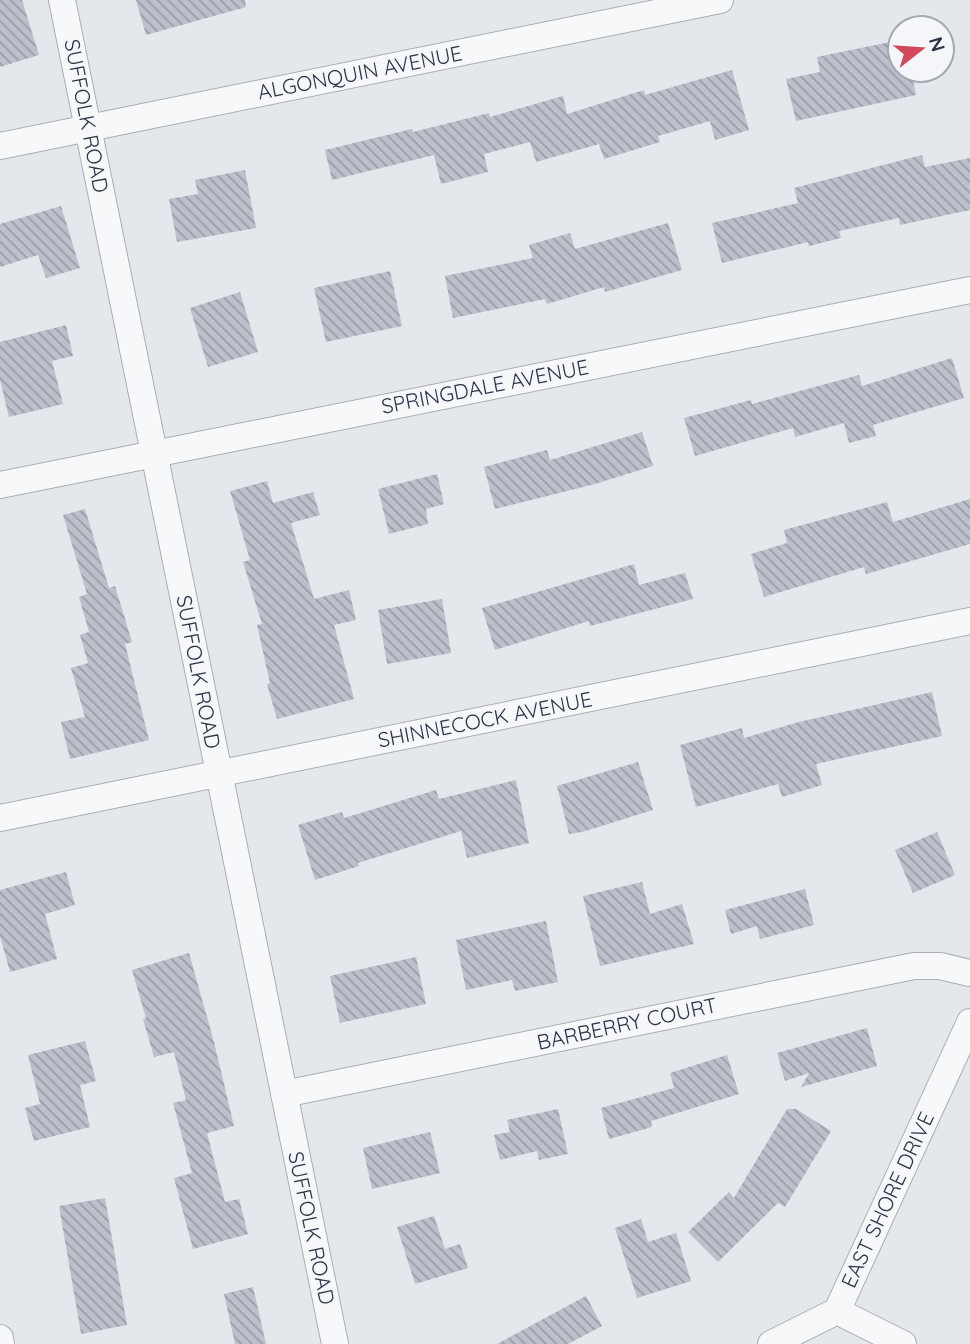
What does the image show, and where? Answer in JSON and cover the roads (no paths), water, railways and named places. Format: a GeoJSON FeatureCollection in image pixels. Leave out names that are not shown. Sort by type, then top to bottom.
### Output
{"type":"FeatureCollection","features":[{"type":"Feature","properties":{"kind":"street","name":"SUFFOLK ROAD"},"geometry":{"type":"LineString","coordinates":[[62,0],[335,1344]]}},
{"type":"Feature","properties":{"kind":"street","name":"ALGONQUIN AVENUE"},"geometry":{"type":"LineString","coordinates":[[0,146],[720,0]]}},
{"type":"Feature","properties":{"kind":"street","name":"SPRINGDALE AVENUE"},"geometry":{"type":"LineString","coordinates":[[0,485],[970,290]]}},
{"type":"Feature","properties":{"kind":"street","name":"SHINNECOCK AVENUE"},"geometry":{"type":"LineString","coordinates":[[0,818],[970,621]]}},
{"type":"Feature","properties":{"kind":"street","name":"BARBERRY COURT"},"geometry":{"type":"LineString","coordinates":[[284,1094],[914,966],[940,966],[970,973]]}},
{"type":"Feature","properties":{"kind":"street","name":"EAST SHORE DRIVE"},"geometry":{"type":"LineString","coordinates":[[771,1344],[837,1311],[970,1022]]}},
{"type":"Feature","properties":{"kind":"street"},"geometry":{"type":"LineString","coordinates":[[837,1311],[903,1344]]}},
{"type":"Feature","properties":{"kind":"street"},"geometry":{"type":"LineString","coordinates":[[0,1338],[1,1344]]}}]}
